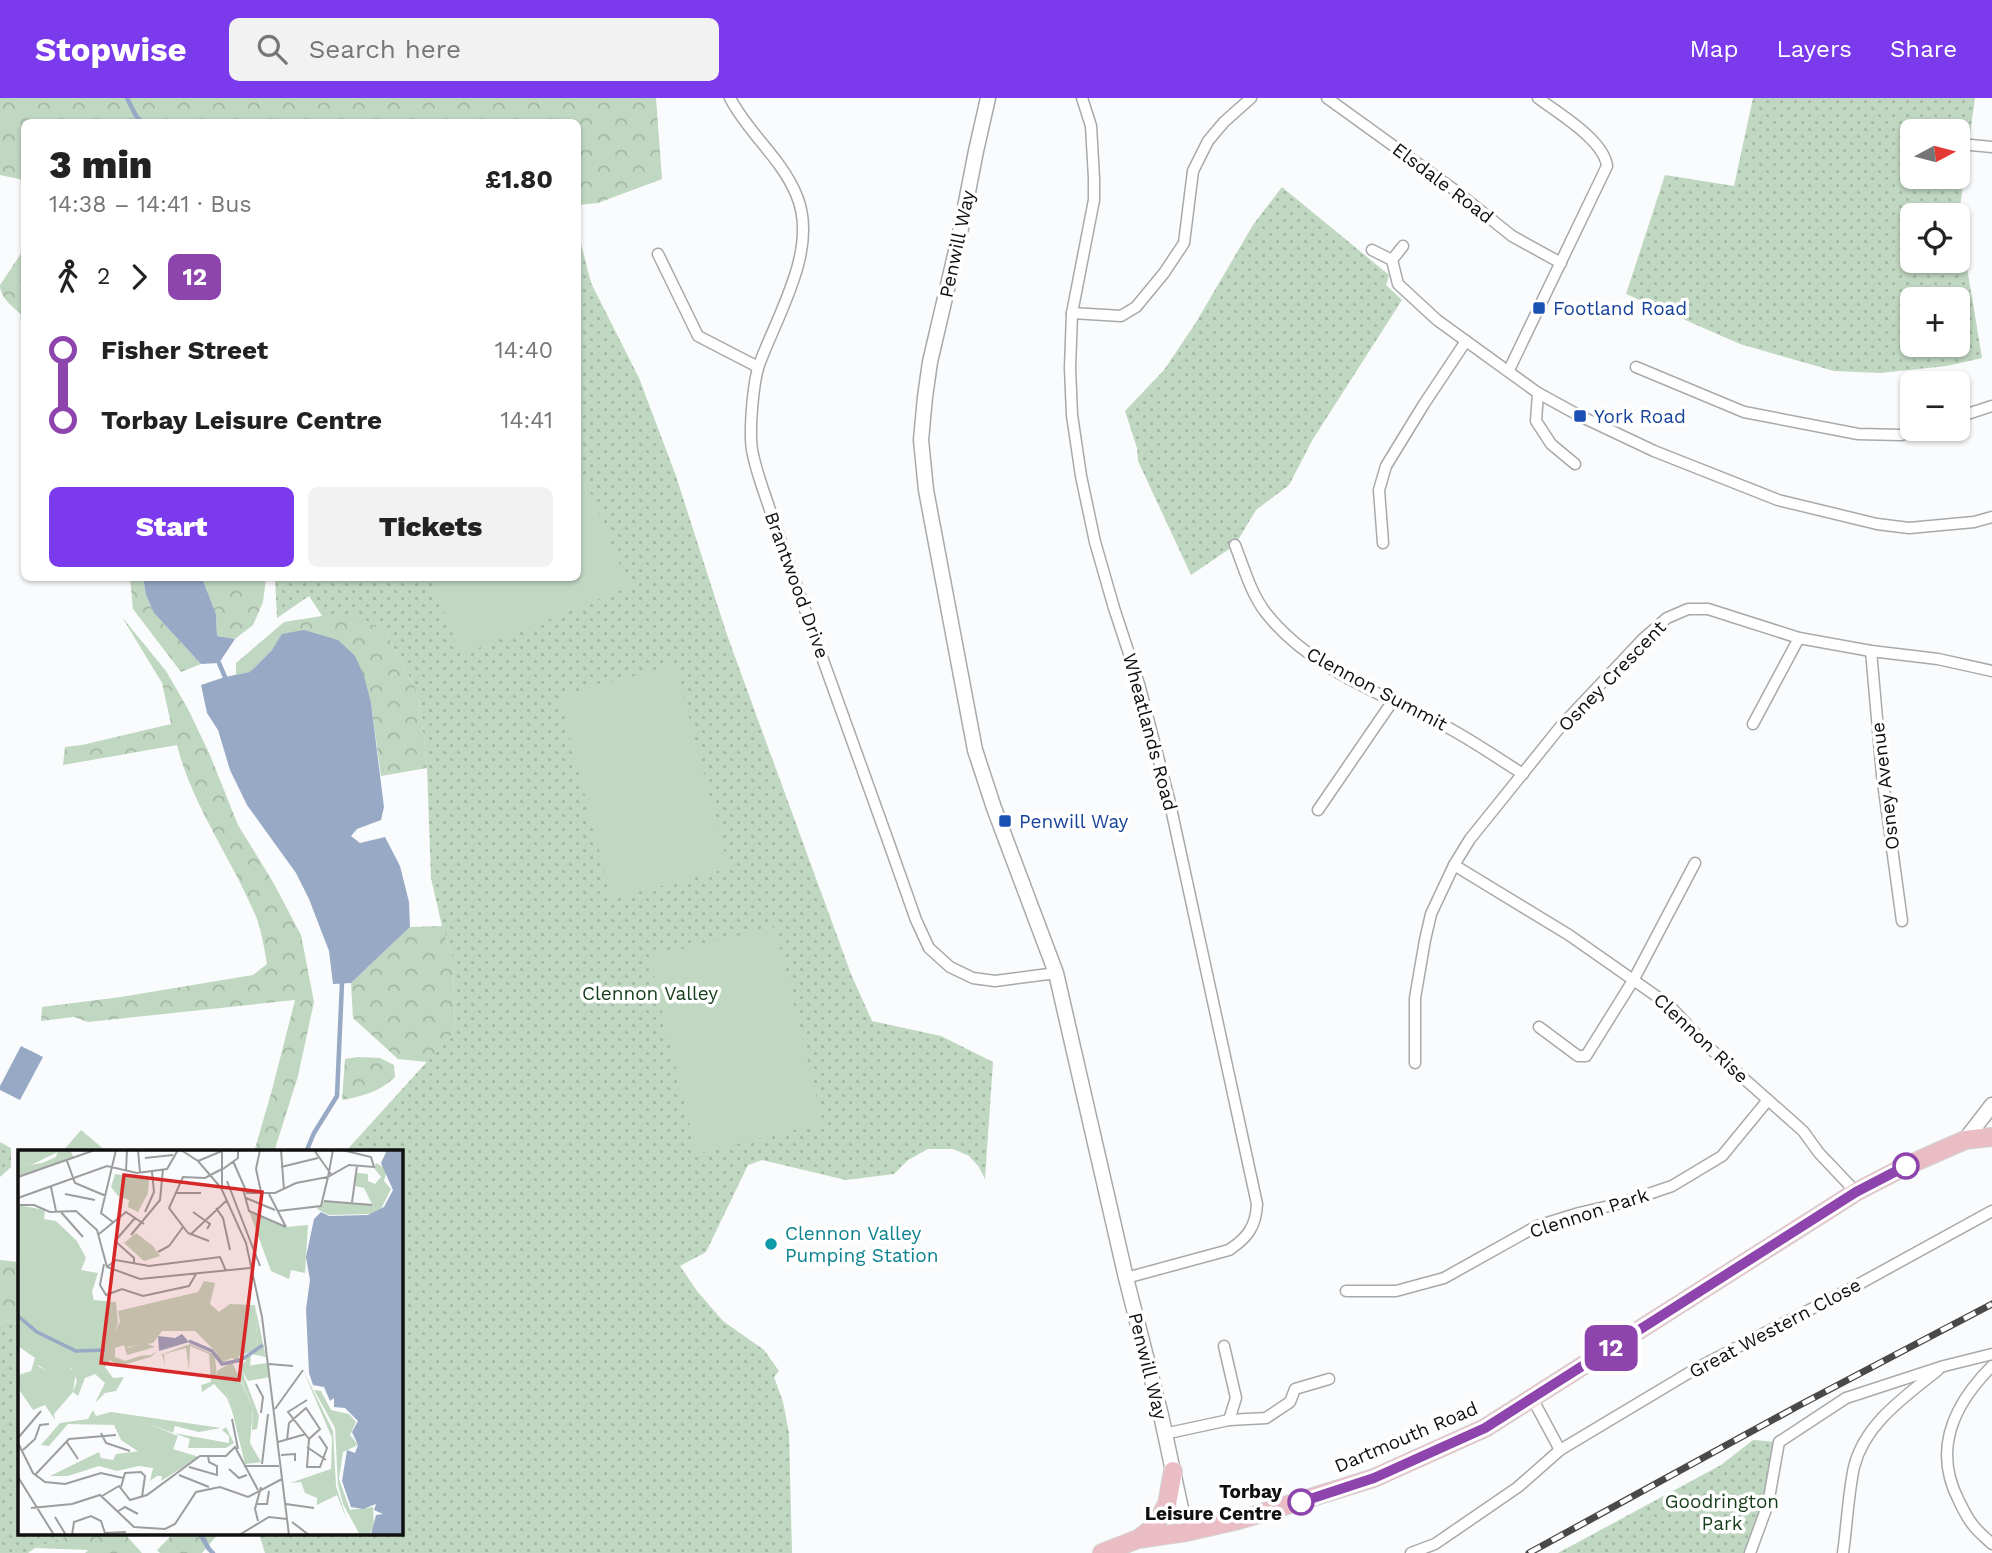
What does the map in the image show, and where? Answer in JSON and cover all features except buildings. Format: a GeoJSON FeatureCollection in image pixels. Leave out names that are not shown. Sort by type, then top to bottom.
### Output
{"type":"FeatureCollection","features":[{"type":"Feature","properties":{"kind":"main road","name":"Dartmouth Road"},"geometry":{"type":"LineString","coordinates":[[1102,1553],[1138,1539],[1239,1520],[1374,1478],[1485,1428],[1856,1192],[1965,1140],[1992,1137]]}},
{"type":"Feature","properties":{"kind":"main road"},"geometry":{"type":"LineString","coordinates":[[1138,1539],[1155,1527],[1161,1516],[1167,1504],[1174,1471]]}},
{"type":"Feature","properties":{"kind":"street","name":"Brantwood Drive"},"geometry":{"type":"LineString","coordinates":[[730,98],[745,123],[776,160],[797,194],[803,218],[802,243],[795,275],[778,324],[758,368],[752,413],[752,447],[764,492],[916,920],[929,948],[950,968],[973,978],[995,981],[1056,973]]}},
{"type":"Feature","properties":{"kind":"street","name":"Penwill Way"},"geometry":{"type":"LineString","coordinates":[[988,98],[928,373],[921,440],[923,466],[975,750],[1003,834],[1056,973],[1126,1278],[1174,1471],[1186,1532]]}},
{"type":"Feature","properties":{"kind":"street","name":"Wheatlands Road"},"geometry":{"type":"LineString","coordinates":[[1082,98],[1091,126],[1094,200],[1072,313],[1072,415],[1081,476],[1095,542],[1139,684],[1169,799],[1257,1204],[1257,1219],[1250,1233],[1228,1250],[1126,1278]]}},
{"type":"Feature","properties":{"kind":"street"},"geometry":{"type":"LineString","coordinates":[[1072,313],[1121,316],[1136,307],[1157,282],[1184,243],[1192,171],[1208,141],[1224,122],[1251,98]]}},
{"type":"Feature","properties":{"kind":"street","name":"Elsdale Road"},"geometry":{"type":"LineString","coordinates":[[1327,98],[1445,183],[1512,236],[1561,263]]}},
{"type":"Feature","properties":{"kind":"street"},"geometry":{"type":"LineString","coordinates":[[1509,370],[1607,161],[1596,144],[1538,98]]}},
{"type":"Feature","properties":{"kind":"street"},"geometry":{"type":"LineString","coordinates":[[1972,145],[1992,147]]}},
{"type":"Feature","properties":{"kind":"street"},"geometry":{"type":"LineString","coordinates":[[1392,260],[1403,246]]}},
{"type":"Feature","properties":{"kind":"street"},"geometry":{"type":"LineString","coordinates":[[1372,250],[1392,260],[1398,284],[1437,320],[1465,341],[1538,393],[1654,451],[1778,500],[1877,524],[1909,528],[1974,522],[1992,517]]}},
{"type":"Feature","properties":{"kind":"street"},"geometry":{"type":"LineString","coordinates":[[658,254],[698,336],[758,368]]}},
{"type":"Feature","properties":{"kind":"street"},"geometry":{"type":"LineString","coordinates":[[1383,543],[1379,490],[1386,466],[1465,341]]}},
{"type":"Feature","properties":{"kind":"street"},"geometry":{"type":"LineString","coordinates":[[1636,367],[1744,412],[1858,434],[1900,435]]}},
{"type":"Feature","properties":{"kind":"street"},"geometry":{"type":"LineString","coordinates":[[1538,393],[1536,421],[1551,444],[1576,464]]}},
{"type":"Feature","properties":{"kind":"street"},"geometry":{"type":"LineString","coordinates":[[1970,413],[1992,406]]}},
{"type":"Feature","properties":{"kind":"street","name":"Clennon Summit"},"geometry":{"type":"LineString","coordinates":[[1235,545],[1255,597],[1280,630],[1305,653],[1392,702],[1447,727],[1522,774]]}},
{"type":"Feature","properties":{"kind":"street","name":"Osney Crescent"},"geometry":{"type":"LineString","coordinates":[[1415,1063],[1415,998],[1425,940],[1431,914],[1454,865],[1470,839],[1561,726],[1643,639],[1667,618],[1688,610],[1708,609],[1799,638],[1938,659],[1992,671]]}},
{"type":"Feature","properties":{"kind":"street"},"geometry":{"type":"LineString","coordinates":[[1753,724],[1799,638]]}},
{"type":"Feature","properties":{"kind":"street","name":"Osney Avenue"},"geometry":{"type":"LineString","coordinates":[[1871,651],[1882,775],[1902,921]]}},
{"type":"Feature","properties":{"kind":"street"},"geometry":{"type":"LineString","coordinates":[[1318,810],[1392,702]]}},
{"type":"Feature","properties":{"kind":"street"},"geometry":{"type":"LineString","coordinates":[[1539,1027],[1578,1056],[1586,1056],[1634,979],[1695,863]]}},
{"type":"Feature","properties":{"kind":"street","name":"Clennon Rise"},"geometry":{"type":"LineString","coordinates":[[1454,865],[1569,935],[1669,1004],[1705,1044],[1803,1131],[1819,1153],[1856,1192]]}},
{"type":"Feature","properties":{"kind":"street","name":"Clennon Park"},"geometry":{"type":"LineString","coordinates":[[1346,1291],[1396,1291],[1444,1278],[1537,1226],[1672,1186],[1722,1156],[1768,1100]]}},
{"type":"Feature","properties":{"kind":"street"},"geometry":{"type":"LineString","coordinates":[[1965,1140],[1992,1105]]}},
{"type":"Feature","properties":{"kind":"street","name":"Great Western Close"},"geometry":{"type":"LineString","coordinates":[[1411,1553],[1435,1544],[1518,1487],[1560,1450],[1697,1368],[1850,1289],[1992,1211]]}},
{"type":"Feature","properties":{"kind":"street"},"geometry":{"type":"LineString","coordinates":[[1224,1346],[1236,1398],[1230,1420]]}},
{"type":"Feature","properties":{"kind":"street"},"geometry":{"type":"LineString","coordinates":[[1750,1553],[1768,1504],[1779,1442],[1846,1398],[1944,1366],[1992,1354]]}},
{"type":"Feature","properties":{"kind":"street"},"geometry":{"type":"LineString","coordinates":[[1843,1553],[1855,1465],[1867,1438],[1887,1412],[1944,1366]]}},
{"type":"Feature","properties":{"kind":"street"},"geometry":{"type":"LineString","coordinates":[[1992,1366],[1978,1379],[1963,1400],[1946,1448],[1948,1474],[1957,1496],[1971,1523],[1992,1544]]}},
{"type":"Feature","properties":{"kind":"street"},"geometry":{"type":"LineString","coordinates":[[1164,1434],[1230,1420],[1266,1418],[1290,1402],[1295,1389],[1329,1379]]}},
{"type":"Feature","properties":{"kind":"street"},"geometry":{"type":"LineString","coordinates":[[1532,1398],[1560,1450]]}},
{"type":"Feature","properties":{"kind":"green space"},"geometry":{"type":"Polygon","coordinates":[[[0,98],[656,98],[662,179],[598,203],[581,205],[581,119],[21,119],[21,179],[0,175],[0,98]]]}},
{"type":"Feature","properties":{"kind":"green space"},"geometry":{"type":"Polygon","coordinates":[[[1753,98],[1975,98],[1970,134],[1970,119],[1900,119],[1900,189],[1963,189],[1961,203],[1900,203],[1900,273],[1968,273],[1982,358],[1947,366],[1880,373],[1834,371],[1740,344],[1626,294],[1665,175],[1734,186],[1753,98]]]}},
{"type":"Feature","properties":{"kind":"green space"},"geometry":{"type":"Polygon","coordinates":[[[1282,187],[1389,275],[1386,285],[1402,300],[1313,439],[1289,485],[1256,510],[1235,545],[1191,575],[1138,461],[1137,448],[1125,411],[1164,370],[1195,324],[1253,225],[1282,187]]]}},
{"type":"Feature","properties":{"kind":"green space","name":"Clennon Valley"},"geometry":{"type":"Polygon","coordinates":[[[581,244],[591,283],[639,378],[676,476],[727,635],[851,974],[872,1021],[941,1036],[993,1062],[985,1179],[969,1156],[953,1149],[928,1149],[908,1160],[894,1174],[846,1180],[762,1160],[748,1165],[706,1252],[680,1266],[723,1321],[764,1350],[779,1371],[774,1377],[783,1402],[789,1433],[792,1553],[265,1553],[260,1536],[402,1536],[402,1150],[347,1150],[455,1031],[453,959],[431,878],[427,768],[416,689],[386,633],[323,617],[309,596],[277,618],[275,581],[581,581],[581,244]]]}},
{"type":"Feature","properties":{"kind":"green space"},"geometry":{"type":"Polygon","coordinates":[[[21,254],[21,314],[5,299],[0,285],[21,254]]]}},
{"type":"Feature","properties":{"kind":"green space"},"geometry":{"type":"Polygon","coordinates":[[[583,474],[629,587],[461,655],[431,581],[581,581],[583,474]]]}},
{"type":"Feature","properties":{"kind":"green space"},"geometry":{"type":"Polygon","coordinates":[[[130,581],[144,581],[154,613],[201,664],[181,672],[133,609],[130,581]]]}},
{"type":"Feature","properties":{"kind":"green space"},"geometry":{"type":"Polygon","coordinates":[[[203,581],[266,581],[263,602],[253,625],[235,639],[217,636],[216,614],[203,581]]]}},
{"type":"Feature","properties":{"kind":"green space"},"geometry":{"type":"Polygon","coordinates":[[[322,616],[362,619],[386,633],[416,689],[427,768],[381,776],[371,703],[272,650],[250,672],[236,675],[236,663],[284,622],[322,616]]]}},
{"type":"Feature","properties":{"kind":"green space"},"geometry":{"type":"Polygon","coordinates":[[[122,617],[166,671],[188,709],[238,825],[301,935],[314,1002],[298,1076],[275,1150],[255,1150],[295,1000],[88,1022],[74,1017],[41,1021],[42,1007],[253,975],[267,964],[256,918],[192,789],[177,745],[63,765],[65,747],[171,724],[162,683],[122,617]]]}},
{"type":"Feature","properties":{"kind":"green space"},"geometry":{"type":"Polygon","coordinates":[[[675,665],[729,868],[612,899],[559,696],[675,665]]]}},
{"type":"Feature","properties":{"kind":"green space"},"geometry":{"type":"Polygon","coordinates":[[[442,926],[453,959],[455,1031],[427,1062],[398,1059],[353,1018],[351,983],[410,927],[442,926]]]}},
{"type":"Feature","properties":{"kind":"green space"},"geometry":{"type":"Polygon","coordinates":[[[775,927],[823,1123],[697,1154],[649,957],[775,927]]]}},
{"type":"Feature","properties":{"kind":"green space"},"geometry":{"type":"Polygon","coordinates":[[[380,1058],[394,1065],[395,1077],[370,1093],[342,1100],[345,1059],[380,1058]]]}},
{"type":"Feature","properties":{"kind":"green space"},"geometry":{"type":"Polygon","coordinates":[[[81,1130],[105,1150],[64,1150],[81,1130]]]}},
{"type":"Feature","properties":{"kind":"green space"},"geometry":{"type":"Polygon","coordinates":[[[0,1142],[11,1148],[11,1167],[0,1177],[0,1142]]]}},
{"type":"Feature","properties":{"kind":"green space"},"geometry":{"type":"Polygon","coordinates":[[[0,1260],[18,1262],[18,1325],[7,1320],[0,1324],[0,1260]]]}},
{"type":"Feature","properties":{"kind":"green space"},"geometry":{"type":"Polygon","coordinates":[[[7,1320],[18,1325],[18,1536],[67,1536],[28,1553],[0,1553],[0,1324],[7,1320]]]}},
{"type":"Feature","properties":{"kind":"green space","name":"Goodrington Park"},"geometry":{"type":"Polygon","coordinates":[[[1753,1440],[1779,1442],[1750,1553],[1558,1553],[1721,1465],[1753,1440]]]}},
{"type":"Feature","properties":{"kind":"green space"},"geometry":{"type":"Polygon","coordinates":[[[67,1536],[127,1536],[142,1553],[85,1553],[88,1550],[35,1548],[67,1536]]]}},
{"type":"Feature","properties":{"kind":"green space"},"geometry":{"type":"Polygon","coordinates":[[[171,1536],[216,1536],[202,1553],[160,1553],[157,1550],[171,1536]]]}},
{"type":"Feature","properties":{"kind":"water"},"geometry":{"type":"Polygon","coordinates":[[[144,581],[203,581],[216,614],[217,636],[235,639],[219,663],[201,664],[154,613],[144,581]]]}},
{"type":"Feature","properties":{"kind":"water"},"geometry":{"type":"Polygon","coordinates":[[[304,630],[338,640],[355,656],[364,676],[371,703],[384,807],[381,820],[357,829],[351,836],[360,843],[385,837],[400,866],[409,902],[410,927],[351,983],[333,984],[329,951],[309,899],[296,873],[247,805],[230,770],[218,730],[207,713],[201,685],[250,672],[272,650],[282,634],[304,630]]]}},
{"type":"Feature","properties":{"kind":"water"},"geometry":{"type":"Polygon","coordinates":[[[21,1046],[43,1057],[20,1100],[0,1090],[0,1086],[21,1046]]]}},
{"type":"Feature","properties":{"kind":"waterway"},"geometry":{"type":"LineString","coordinates":[[127,98],[139,119]]}},
{"type":"Feature","properties":{"kind":"waterway"},"geometry":{"type":"LineString","coordinates":[[219,663],[225,677]]}},
{"type":"Feature","properties":{"kind":"waterway"},"geometry":{"type":"LineString","coordinates":[[307,1150],[337,1096],[342,983]]}},
{"type":"Feature","properties":{"kind":"waterway"},"geometry":{"type":"LineString","coordinates":[[201,1536],[213,1553]]}},
{"type":"Feature","properties":{"kind":"railway"},"geometry":{"type":"LineString","coordinates":[[1529,1553],[1992,1304]]}},
{"type":"Feature","properties":{"kind":"bus line","name":"12"},"geometry":{"type":"LineString","coordinates":[[1301,1502],[1374,1478],[1485,1428],[1856,1192],[1906,1166]]}},
{"type":"Feature","properties":{"kind":"place","name":"Footland Road"},"geometry":{"type":"Point","coordinates":[1539,308]}},
{"type":"Feature","properties":{"kind":"place","name":"York Road"},"geometry":{"type":"Point","coordinates":[1580,416]}},
{"type":"Feature","properties":{"kind":"place","name":"Penwill Way"},"geometry":{"type":"Point","coordinates":[1005,821]}},
{"type":"Feature","properties":{"kind":"place","name":"Clennon Valley Pumping Station"},"geometry":{"type":"Point","coordinates":[771,1244]}},
{"type":"Feature","properties":{"kind":"place","name":"Torbay Leisure Centre"},"geometry":{"type":"Point","coordinates":[1301,1502]}}]}
